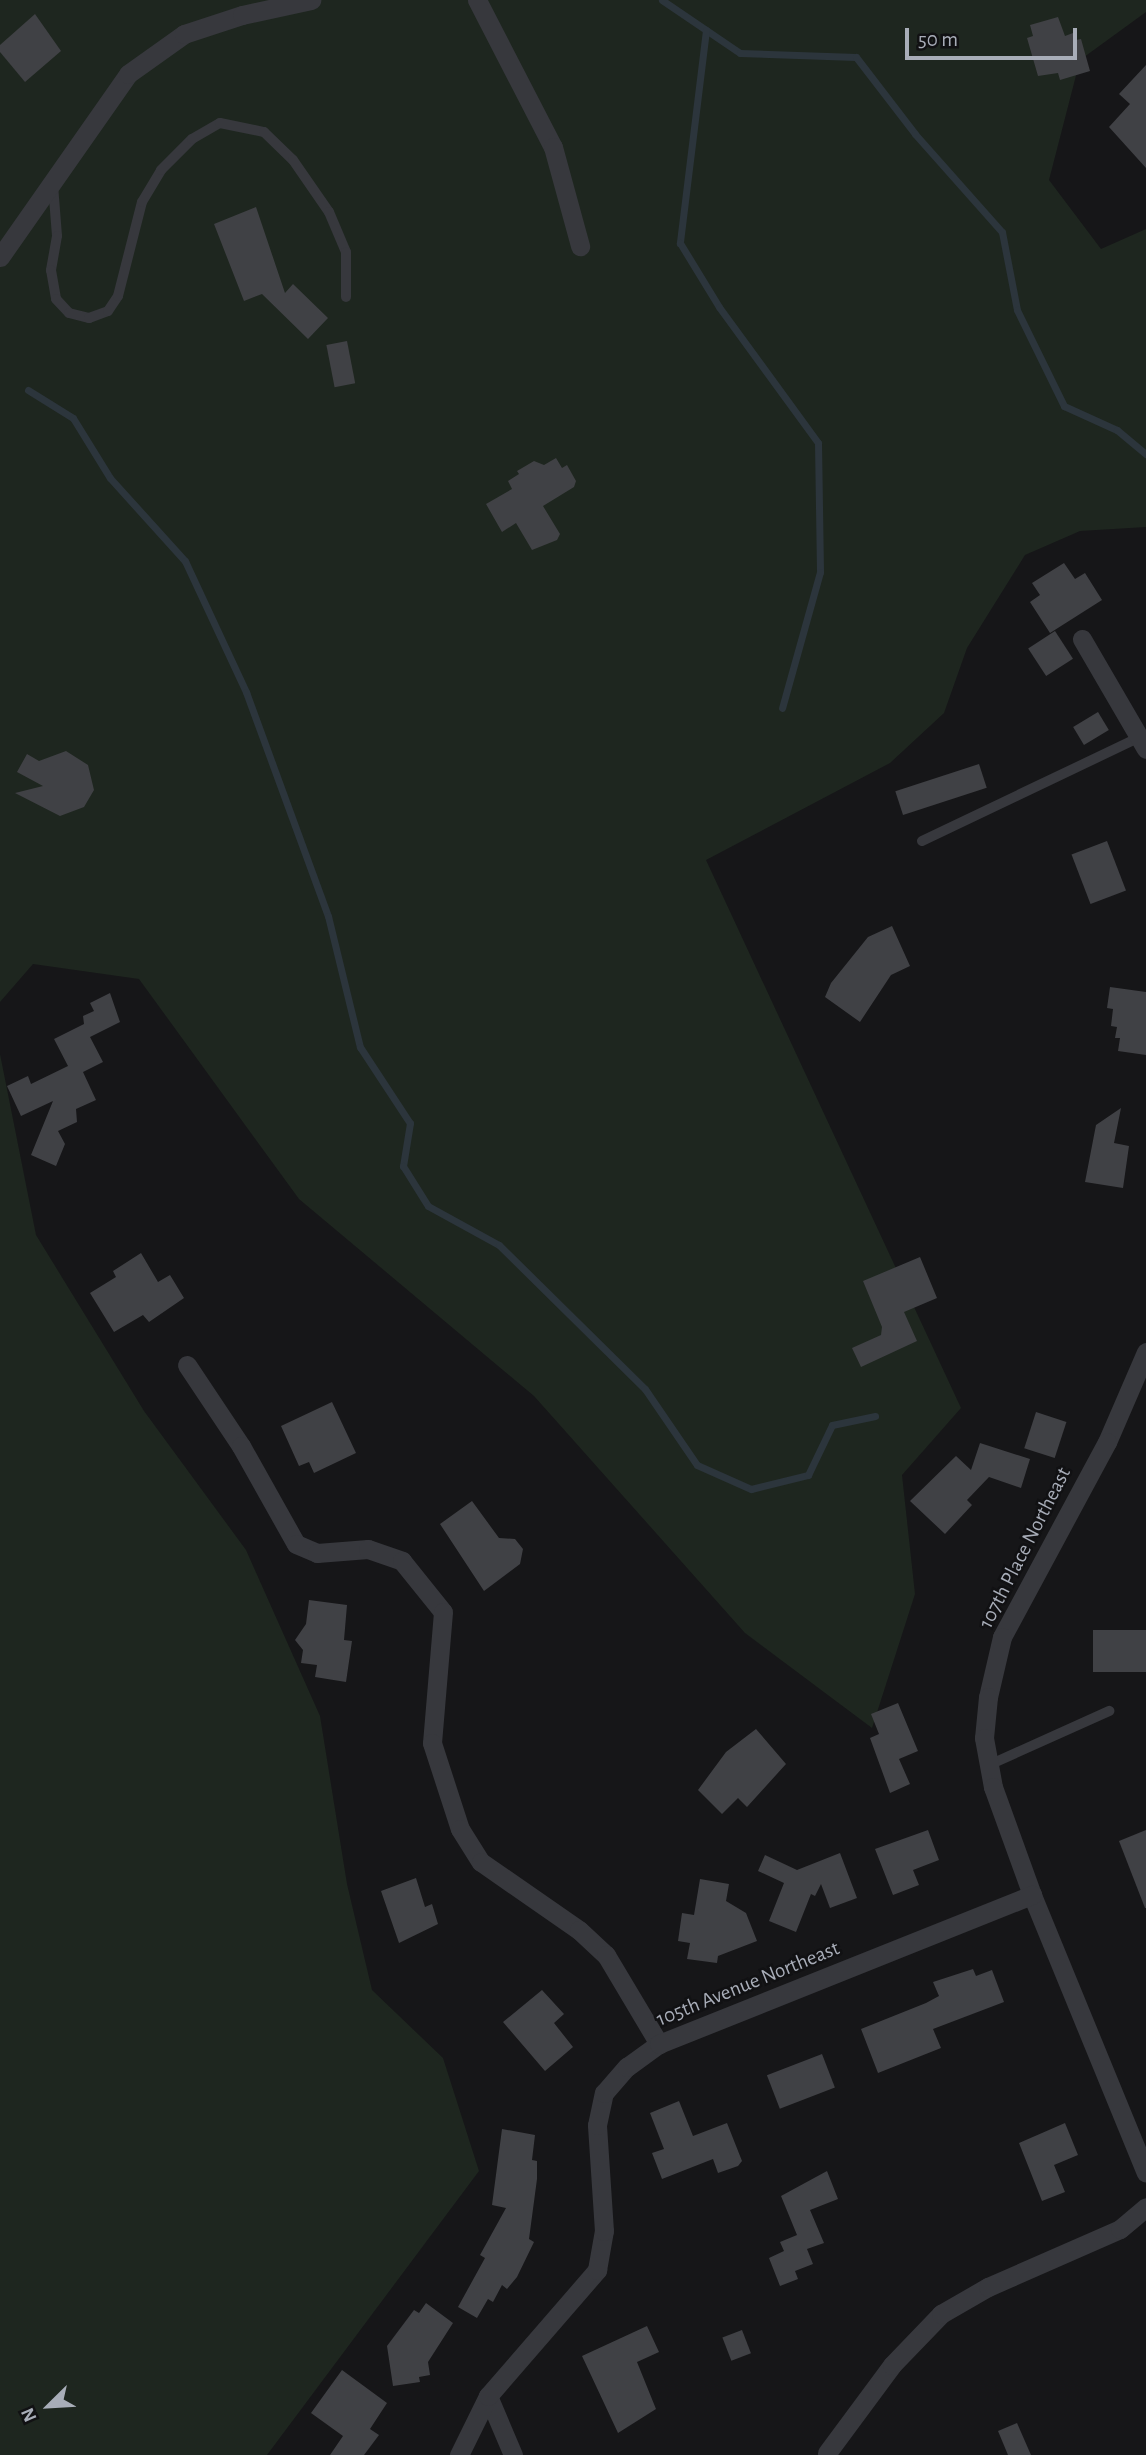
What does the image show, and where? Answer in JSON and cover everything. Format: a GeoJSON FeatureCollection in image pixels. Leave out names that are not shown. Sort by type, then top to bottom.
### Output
{"type":"FeatureCollection","features":[{"type":"Feature","properties":{"kind":"street"},"geometry":{"type":"LineString","coordinates":[[0,257],[128,74],[184,34],[311,0]]}},
{"type":"Feature","properties":{"kind":"street"},"geometry":{"type":"LineString","coordinates":[[477,0],[553,148],[580,246]]}},
{"type":"Feature","properties":{"kind":"street"},"geometry":{"type":"LineString","coordinates":[[1082,639],[1143,743]]}},
{"type":"Feature","properties":{"kind":"street","name":"107th Place Northeast"},"geometry":{"type":"LineString","coordinates":[[1146,1352],[1107,1442],[1002,1637],[988,1697],[984,1738],[989,1765],[1032,1895],[1146,2173]]}},
{"type":"Feature","properties":{"kind":"street"},"geometry":{"type":"LineString","coordinates":[[187,1365],[241,1446],[296,1544],[317,1553],[368,1549],[402,1562],[443,1612],[432,1743],[460,1829],[481,1862],[579,1930],[606,1955],[659,2043]]}},
{"type":"Feature","properties":{"kind":"street","name":"105th Avenue Northeast"},"geometry":{"type":"LineString","coordinates":[[459,2455],[488,2396],[597,2270],[604,2231],[597,2125],[604,2094],[627,2067],[659,2043],[1032,1895]]}},
{"type":"Feature","properties":{"kind":"street"},"geometry":{"type":"LineString","coordinates":[[827,2453],[892,2365],[941,2314],[988,2287],[1120,2229],[1146,2207]]}},
{"type":"Feature","properties":{"kind":"street"},"geometry":{"type":"LineString","coordinates":[[488,2396],[513,2455]]}},
{"type":"Feature","properties":{"kind":"lane"},"geometry":{"type":"LineString","coordinates":[[53,181],[57,236],[51,270],[56,299],[69,313],[89,318],[108,311],[118,296],[142,202],[161,170],[192,139],[220,123],[264,132],[293,160],[329,212],[346,253],[346,297]]}},
{"type":"Feature","properties":{"kind":"lane"},"geometry":{"type":"LineString","coordinates":[[922,841],[1143,743]]}},
{"type":"Feature","properties":{"kind":"lane"},"geometry":{"type":"LineString","coordinates":[[989,1765],[1109,1711]]}},
{"type":"Feature","properties":{"kind":"shaded area"},"geometry":{"type":"Polygon","coordinates":[[[0,0],[1146,0],[1146,12],[1080,60],[1049,180],[1101,249],[1146,229],[1146,527],[1080,531],[1025,555],[967,648],[944,713],[890,763],[706,860],[961,1408],[902,1475],[915,1594],[872,1728],[745,1633],[534,1396],[299,1199],[139,979],[33,964],[0,1002],[0,0]]]}},
{"type":"Feature","properties":{"kind":"shaded area"},"geometry":{"type":"Polygon","coordinates":[[[0,1054],[36,1235],[144,1411],[246,1550],[320,1716],[347,1884],[372,1990],[443,2058],[479,2171],[267,2455],[0,2455],[0,1054]]]}},
{"type":"Feature","properties":{"kind":"building"},"geometry":{"type":"Polygon","coordinates":[[[35,14],[61,51],[25,82],[0,52],[0,45],[35,14]]]}},
{"type":"Feature","properties":{"kind":"building"},"geometry":{"type":"Polygon","coordinates":[[[1058,17],[1065,36],[1073,33],[1076,40],[1081,39],[1090,71],[1060,80],[1058,73],[1038,76],[1027,38],[1033,36],[1030,25],[1058,17]]]}},
{"type":"Feature","properties":{"kind":"building"},"geometry":{"type":"Polygon","coordinates":[[[1146,65],[1146,168],[1109,127],[1130,104],[1119,94],[1146,65]]]}},
{"type":"Feature","properties":{"kind":"building"},"geometry":{"type":"Polygon","coordinates":[[[256,207],[285,293],[293,284],[328,318],[308,339],[262,294],[244,301],[214,224],[256,207]]]}},
{"type":"Feature","properties":{"kind":"building"},"geometry":{"type":"Polygon","coordinates":[[[347,341],[355,383],[335,387],[326,345],[347,341]]]}},
{"type":"Feature","properties":{"kind":"building"},"geometry":{"type":"Polygon","coordinates":[[[556,458],[562,468],[567,465],[576,481],[574,487],[543,506],[560,534],[557,540],[532,550],[516,523],[502,532],[486,504],[512,489],[508,481],[519,474],[517,471],[534,461],[544,465],[556,458]]]}},
{"type":"Feature","properties":{"kind":"building"},"geometry":{"type":"Polygon","coordinates":[[[1064,563],[1075,579],[1085,573],[1102,600],[1050,633],[1030,602],[1040,595],[1032,583],[1064,563]]]}},
{"type":"Feature","properties":{"kind":"building"},"geometry":{"type":"Polygon","coordinates":[[[1055,631],[1073,659],[1046,676],[1028,648],[1055,631]]]}},
{"type":"Feature","properties":{"kind":"building"},"geometry":{"type":"Polygon","coordinates":[[[1098,712],[1109,730],[1084,745],[1073,727],[1098,712]]]}},
{"type":"Feature","properties":{"kind":"building"},"geometry":{"type":"Polygon","coordinates":[[[66,751],[88,765],[94,790],[84,807],[60,816],[15,793],[43,786],[17,772],[27,754],[39,761],[66,751]]]}},
{"type":"Feature","properties":{"kind":"building"},"geometry":{"type":"Polygon","coordinates":[[[979,764],[987,788],[903,815],[895,791],[979,764]]]}},
{"type":"Feature","properties":{"kind":"building"},"geometry":{"type":"Polygon","coordinates":[[[1107,841],[1126,890],[1091,904],[1072,855],[1107,841]]]}},
{"type":"Feature","properties":{"kind":"building"},"geometry":{"type":"Polygon","coordinates":[[[892,926],[910,966],[891,975],[860,1022],[825,997],[831,983],[868,937],[892,926]]]}},
{"type":"Feature","properties":{"kind":"building"},"geometry":{"type":"Polygon","coordinates":[[[1110,987],[1146,992],[1146,1055],[1118,1051],[1120,1038],[1115,1038],[1117,1027],[1111,1026],[1113,1009],[1107,1008],[1110,987]]]}},
{"type":"Feature","properties":{"kind":"building"},"geometry":{"type":"Polygon","coordinates":[[[110,993],[120,1022],[90,1037],[103,1062],[83,1072],[96,1100],[76,1109],[77,1122],[58,1131],[65,1144],[56,1166],[31,1155],[53,1101],[21,1116],[7,1086],[28,1076],[31,1084],[68,1066],[54,1039],[84,1024],[83,1016],[94,1011],[90,1003],[110,993]]]}},
{"type":"Feature","properties":{"kind":"building"},"geometry":{"type":"Polygon","coordinates":[[[1121,1108],[1114,1143],[1129,1146],[1123,1188],[1085,1182],[1096,1125],[1121,1108]]]}},
{"type":"Feature","properties":{"kind":"building"},"geometry":{"type":"Polygon","coordinates":[[[141,1253],[158,1282],[170,1275],[184,1298],[149,1322],[143,1315],[114,1332],[90,1293],[116,1277],[113,1271],[141,1253]]]}},
{"type":"Feature","properties":{"kind":"building"},"geometry":{"type":"Polygon","coordinates":[[[920,1257],[937,1298],[904,1312],[917,1341],[861,1367],[852,1348],[881,1335],[882,1327],[863,1281],[920,1257]]]}},
{"type":"Feature","properties":{"kind":"building"},"geometry":{"type":"Polygon","coordinates":[[[332,1402],[356,1453],[314,1473],[309,1462],[299,1466],[281,1426],[332,1402]]]}},
{"type":"Feature","properties":{"kind":"building"},"geometry":{"type":"Polygon","coordinates":[[[1036,1412],[1066,1422],[1055,1458],[1024,1448],[1036,1412]]]}},
{"type":"Feature","properties":{"kind":"building"},"geometry":{"type":"Polygon","coordinates":[[[980,1443],[1030,1459],[1021,1488],[989,1477],[967,1500],[972,1505],[945,1534],[910,1501],[956,1456],[971,1470],[980,1443]]]}},
{"type":"Feature","properties":{"kind":"building"},"geometry":{"type":"Polygon","coordinates":[[[472,1501],[499,1538],[515,1539],[523,1549],[520,1564],[484,1591],[440,1524],[472,1501]]]}},
{"type":"Feature","properties":{"kind":"building"},"geometry":{"type":"Polygon","coordinates":[[[309,1600],[347,1605],[344,1640],[352,1641],[346,1682],[315,1677],[317,1665],[301,1663],[303,1650],[295,1640],[306,1624],[309,1600]]]}},
{"type":"Feature","properties":{"kind":"building"},"geometry":{"type":"Polygon","coordinates":[[[1093,1630],[1146,1630],[1146,1672],[1093,1672],[1093,1630]]]}},
{"type":"Feature","properties":{"kind":"building"},"geometry":{"type":"Polygon","coordinates":[[[898,1703],[918,1751],[899,1759],[910,1784],[890,1793],[870,1738],[879,1734],[871,1714],[898,1703]]]}},
{"type":"Feature","properties":{"kind":"building"},"geometry":{"type":"Polygon","coordinates":[[[756,1729],[786,1764],[747,1807],[738,1798],[722,1814],[698,1790],[726,1752],[756,1729]]]}},
{"type":"Feature","properties":{"kind":"building"},"geometry":{"type":"Polygon","coordinates":[[[928,1830],[939,1860],[913,1870],[919,1885],[893,1895],[875,1849],[928,1830]]]}},
{"type":"Feature","properties":{"kind":"building"},"geometry":{"type":"Polygon","coordinates":[[[1146,1830],[1146,1908],[1145,1908],[1119,1841],[1146,1830]]]}},
{"type":"Feature","properties":{"kind":"building"},"geometry":{"type":"Polygon","coordinates":[[[840,1853],[857,1898],[830,1908],[821,1884],[815,1896],[811,1894],[796,1932],[769,1921],[784,1883],[758,1871],[765,1855],[797,1870],[840,1853]]]}},
{"type":"Feature","properties":{"kind":"building"},"geometry":{"type":"Polygon","coordinates":[[[416,1878],[425,1907],[432,1904],[438,1924],[399,1943],[381,1891],[416,1878]]]}},
{"type":"Feature","properties":{"kind":"building"},"geometry":{"type":"Polygon","coordinates":[[[700,1879],[729,1884],[726,1901],[746,1913],[757,1941],[718,1956],[717,1963],[687,1959],[690,1943],[678,1941],[682,1913],[694,1915],[700,1879]]]}},
{"type":"Feature","properties":{"kind":"building"},"geometry":{"type":"Polygon","coordinates":[[[973,1969],[976,1976],[992,1970],[1004,2002],[933,2029],[941,2048],[878,2073],[861,2029],[926,2003],[939,1996],[933,1982],[973,1969]]]}},
{"type":"Feature","properties":{"kind":"building"},"geometry":{"type":"Polygon","coordinates":[[[542,1990],[564,2014],[554,2023],[573,2047],[545,2071],[503,2022],[542,1990]]]}},
{"type":"Feature","properties":{"kind":"building"},"geometry":{"type":"Polygon","coordinates":[[[822,2054],[835,2088],[780,2109],[767,2075],[822,2054]]]}},
{"type":"Feature","properties":{"kind":"building"},"geometry":{"type":"Polygon","coordinates":[[[679,2101],[693,2136],[727,2123],[742,2161],[738,2166],[718,2173],[713,2159],[662,2179],[652,2153],[664,2149],[650,2113],[679,2101]]]}},
{"type":"Feature","properties":{"kind":"building"},"geometry":{"type":"Polygon","coordinates":[[[1065,2123],[1078,2155],[1054,2165],[1065,2192],[1042,2201],[1019,2143],[1065,2123]]]}},
{"type":"Feature","properties":{"kind":"building"},"geometry":{"type":"Polygon","coordinates":[[[502,2129],[535,2135],[532,2160],[537,2161],[537,2179],[529,2239],[534,2242],[517,2277],[507,2289],[502,2285],[493,2302],[488,2299],[477,2318],[458,2307],[485,2258],[480,2255],[506,2208],[492,2205],[502,2129]]]}},
{"type":"Feature","properties":{"kind":"building"},"geometry":{"type":"Polygon","coordinates":[[[827,2171],[838,2199],[810,2210],[824,2243],[807,2249],[813,2264],[795,2271],[798,2279],[780,2286],[769,2258],[784,2251],[780,2242],[797,2235],[781,2196],[827,2171]]]}},
{"type":"Feature","properties":{"kind":"building"},"geometry":{"type":"Polygon","coordinates":[[[426,2303],[453,2323],[428,2362],[430,2375],[419,2377],[420,2382],[393,2386],[387,2346],[414,2310],[419,2313],[426,2303]]]}},
{"type":"Feature","properties":{"kind":"building"},"geometry":{"type":"Polygon","coordinates":[[[647,2326],[659,2352],[637,2362],[656,2409],[618,2433],[582,2356],[647,2326]]]}},
{"type":"Feature","properties":{"kind":"building"},"geometry":{"type":"Polygon","coordinates":[[[742,2330],[751,2353],[731,2361],[722,2338],[742,2330]]]}},
{"type":"Feature","properties":{"kind":"building"},"geometry":{"type":"Polygon","coordinates":[[[342,2370],[387,2403],[370,2429],[379,2435],[364,2455],[330,2455],[343,2436],[311,2413],[342,2370]]]}},
{"type":"Feature","properties":{"kind":"building"},"geometry":{"type":"Polygon","coordinates":[[[1017,2423],[1031,2455],[1008,2455],[998,2431],[1017,2423]]]}},
{"type":"Feature","properties":{"kind":"waterway"},"geometry":{"type":"LineString","coordinates":[[662,0],[740,53],[856,57],[915,134],[1002,232],[1017,310],[1064,406],[1117,430],[1146,454]]}},
{"type":"Feature","properties":{"kind":"waterway"},"geometry":{"type":"LineString","coordinates":[[706,30],[680,243],[719,307],[818,443],[820,572],[782,708]]}},
{"type":"Feature","properties":{"kind":"waterway"},"geometry":{"type":"LineString","coordinates":[[28,390],[73,418],[110,478],[185,561],[246,692],[328,916],[360,1047],[410,1123],[403,1166],[428,1206],[499,1245],[645,1389],[697,1465],[751,1489],[808,1475],[832,1425],[875,1416]]}}]}
